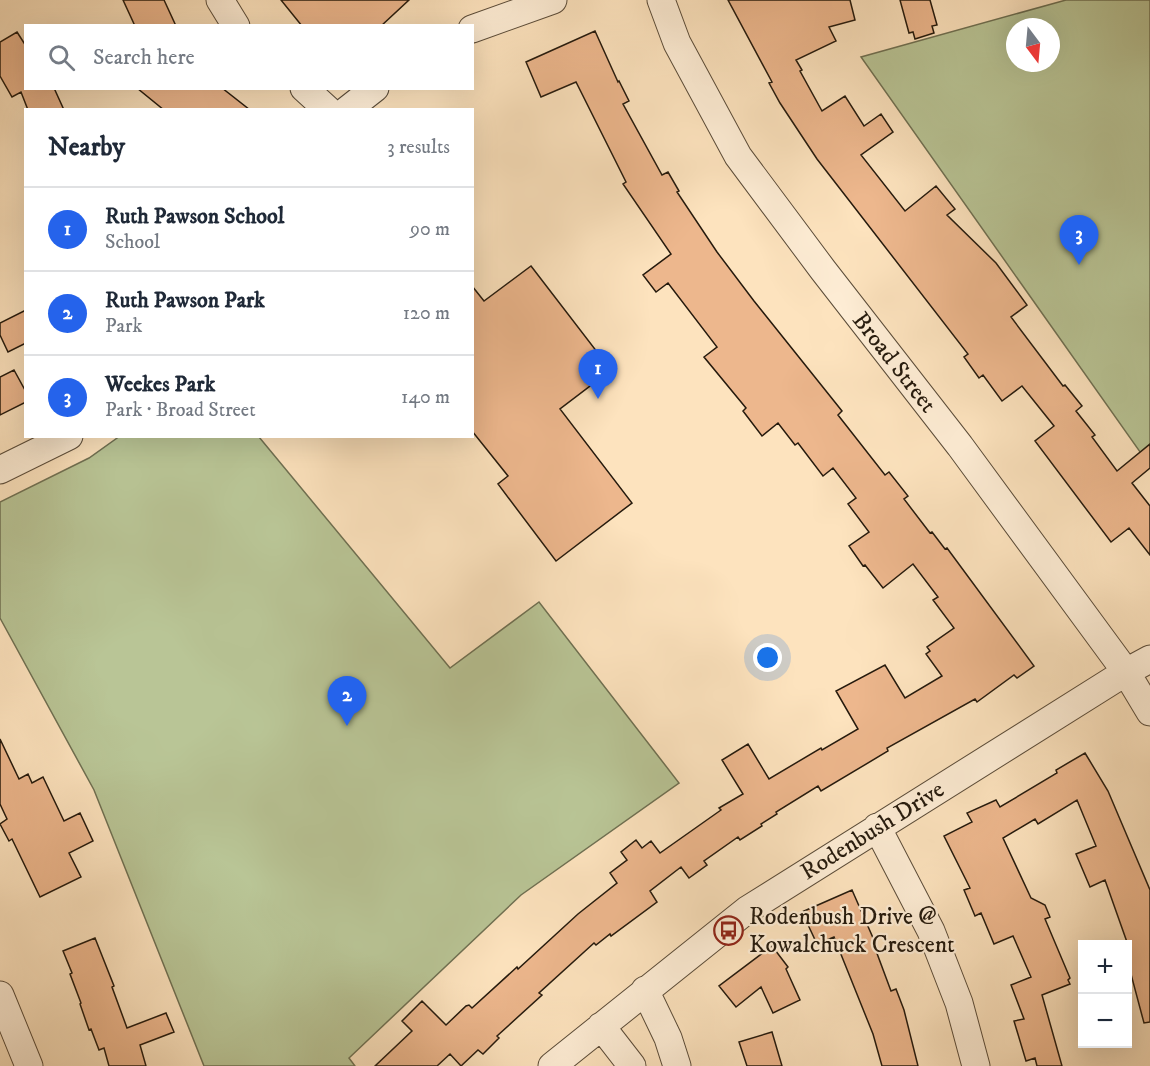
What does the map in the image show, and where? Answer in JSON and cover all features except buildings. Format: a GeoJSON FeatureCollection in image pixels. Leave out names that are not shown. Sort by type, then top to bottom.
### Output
{"type":"FeatureCollection","features":[{"type":"Feature","properties":{"kind":"street"},"geometry":{"type":"LineString","coordinates":[[219,0],[235,24]]}},
{"type":"Feature","properties":{"kind":"street"},"geometry":{"type":"LineString","coordinates":[[474,28],[553,0]]}},
{"type":"Feature","properties":{"kind":"street","name":"Broad Street"},"geometry":{"type":"LineString","coordinates":[[661,0],[677,43],[738,156],[823,270],[960,446],[1126,672],[1150,712]]}},
{"type":"Feature","properties":{"kind":"street"},"geometry":{"type":"LineString","coordinates":[[306,90],[326,108]]}},
{"type":"Feature","properties":{"kind":"street"},"geometry":{"type":"LineString","coordinates":[[350,108],[372,90]]}},
{"type":"Feature","properties":{"kind":"street"},"geometry":{"type":"LineString","coordinates":[[0,470],[65,438]]}},
{"type":"Feature","properties":{"kind":"street","name":"Rodenbush Drive"},"geometry":{"type":"LineString","coordinates":[[552,1066],[747,910],[1150,659]]}},
{"type":"Feature","properties":{"kind":"street"},"geometry":{"type":"LineString","coordinates":[[877,827],[931,931],[959,1004],[976,1066]]}},
{"type":"Feature","properties":{"kind":"street"},"geometry":{"type":"LineString","coordinates":[[645,990],[668,1038],[677,1066]]}},
{"type":"Feature","properties":{"kind":"street"},"geometry":{"type":"LineString","coordinates":[[0,995],[28,1066]]}},
{"type":"Feature","properties":{"kind":"street"},"geometry":{"type":"LineString","coordinates":[[601,1026],[633,1066]]}},
{"type":"Feature","properties":{"kind":"green space"},"geometry":{"type":"Polygon","coordinates":[[[1066,0],[1150,0],[1150,466],[861,57],[1066,0]]]}},
{"type":"Feature","properties":{"kind":"green space"},"geometry":{"type":"Polygon","coordinates":[[[117,438],[260,438],[450,668],[539,602],[679,783],[521,895],[349,1058],[355,1066],[204,1066],[94,790],[0,618],[0,502],[89,458],[117,438]]]}},
{"type":"Feature","properties":{"kind":"place","name":"Weekes Park"},"geometry":{"type":"Point","coordinates":[1079,265]}},
{"type":"Feature","properties":{"kind":"place","name":"Ruth Pawson School"},"geometry":{"type":"Point","coordinates":[598,399]}},
{"type":"Feature","properties":{"kind":"place","name":"Ruth Pawson Park"},"geometry":{"type":"Point","coordinates":[347,726]}},
{"type":"Feature","properties":{"kind":"place","name":"Rodenbush Drive @ Kowalchuck Crescent"},"geometry":{"type":"Point","coordinates":[728,930]}}]}
